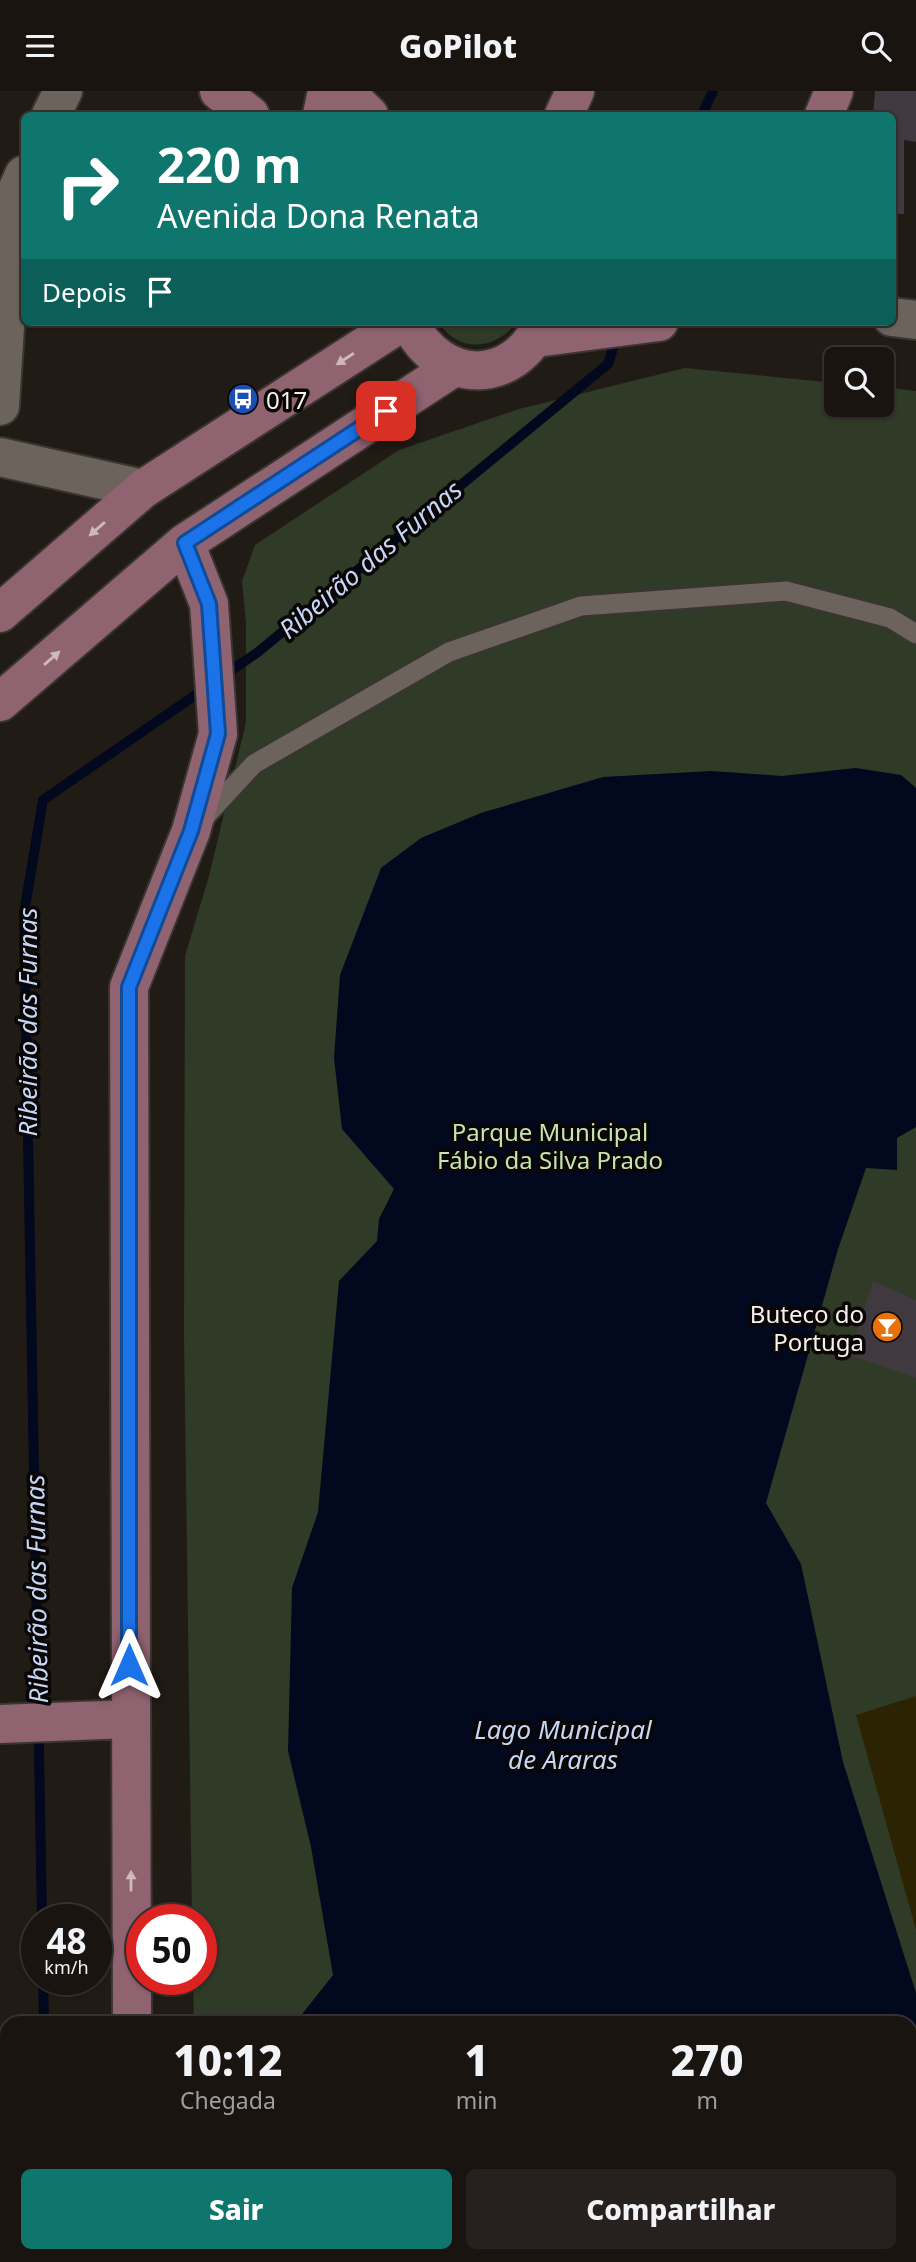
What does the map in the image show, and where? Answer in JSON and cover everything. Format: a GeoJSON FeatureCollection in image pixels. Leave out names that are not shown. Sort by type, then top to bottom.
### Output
{"type":"FeatureCollection","features":[{"type":"Feature","properties":{"kind":"main road"},"geometry":{"type":"LineString","coordinates":[[219,91],[246,112]]}},
{"type":"Feature","properties":{"kind":"main road"},"geometry":{"type":"LineString","coordinates":[[323,112],[327,91]]}},
{"type":"Feature","properties":{"kind":"main road"},"geometry":{"type":"LineString","coordinates":[[344,91],[366,112]]}},
{"type":"Feature","properties":{"kind":"main road"},"geometry":{"type":"LineString","coordinates":[[565,112],[575,91]]}},
{"type":"Feature","properties":{"kind":"main road"},"geometry":{"type":"LineString","coordinates":[[825,112],[834,91]]}},
{"type":"Feature","properties":{"kind":"main road"},"geometry":{"type":"LineString","coordinates":[[0,613],[143,489],[396,326]]}},
{"type":"Feature","properties":{"kind":"main road"},"geometry":{"type":"LineString","coordinates":[[411,326],[417,339],[433,357],[454,367],[477,371],[500,367],[520,355],[539,330],[599,326]]}},
{"type":"Feature","properties":{"kind":"main road"},"geometry":{"type":"LineString","coordinates":[[0,702],[185,543],[454,367]]}},
{"type":"Feature","properties":{"kind":"main road"},"geometry":{"type":"LineString","coordinates":[[132,2016],[129,987],[191,831],[218,734],[209,604],[185,543]]}},
{"type":"Feature","properties":{"kind":"main road"},"geometry":{"type":"LineString","coordinates":[[0,1724],[129,1719]]}},
{"type":"Feature","properties":{"kind":"street"},"geometry":{"type":"LineString","coordinates":[[52,112],[62,91]]}},
{"type":"Feature","properties":{"kind":"street"},"geometry":{"type":"LineString","coordinates":[[0,407],[12,190]]}},
{"type":"Feature","properties":{"kind":"street"},"geometry":{"type":"LineString","coordinates":[[896,318],[916,320]]}},
{"type":"Feature","properties":{"kind":"street"},"geometry":{"type":"LineString","coordinates":[[0,457],[143,489]]}},
{"type":"Feature","properties":{"kind":"lane"},"geometry":{"type":"LineString","coordinates":[[191,831],[254,764],[449,652],[581,607],[786,591],[890,618],[916,634]]}},
{"type":"Feature","properties":{"kind":"green space"},"geometry":{"type":"Polygon","coordinates":[[[442,326],[512,326],[499,338],[477,345],[456,339],[442,326]]]}},
{"type":"Feature","properties":{"kind":"green space","name":"Parque Municipal Fábio da Silva Prado"},"geometry":{"type":"Polygon","coordinates":[[[685,368],[824,382],[824,417],[894,417],[894,388],[916,391],[916,2016],[194,2016],[193,1995],[217,1995],[217,1904],[192,1904],[184,1334],[185,956],[209,876],[246,722],[246,624],[242,581],[255,545],[399,450],[519,409],[685,368]]]}},
{"type":"Feature","properties":{"kind":"sand"},"geometry":{"type":"Polygon","coordinates":[[[916,1696],[916,1930],[856,1715],[916,1696]]]}},
{"type":"Feature","properties":{"kind":"water","name":"Lago Municipal de Araras"},"geometry":{"type":"Polygon","coordinates":[[[856,768],[901,775],[916,788],[916,1127],[897,1138],[897,1170],[866,1168],[838,1249],[766,1503],[801,1564],[843,1762],[916,1993],[916,2016],[301,2016],[333,1975],[311,1847],[288,1751],[292,1588],[318,1512],[339,1281],[377,1241],[379,1219],[394,1189],[342,1129],[334,1058],[340,975],[381,868],[421,838],[481,813],[603,777],[711,771],[782,776],[856,768]]]}},
{"type":"Feature","properties":{"kind":"building"},"geometry":{"type":"Polygon","coordinates":[[[875,91],[916,91],[916,142],[904,140],[904,214],[896,214],[896,112],[873,112],[875,91]]]}},
{"type":"Feature","properties":{"kind":"building","name":"Buteco do Portuga"},"geometry":{"type":"Polygon","coordinates":[[[873,1281],[916,1300],[916,1378],[849,1355],[873,1281]]]}},
{"type":"Feature","properties":{"kind":"waterway","name":"Ribeirão das Furnas"},"geometry":{"type":"LineString","coordinates":[[703,112],[713,91]]}},
{"type":"Feature","properties":{"kind":"waterway","name":"Ribeirão das Furnas"},"geometry":{"type":"LineString","coordinates":[[223,676],[258,652],[608,364],[617,335]]}},
{"type":"Feature","properties":{"kind":"waterway","name":"Ribeirão das Furnas"},"geometry":{"type":"LineString","coordinates":[[42,1904],[24,913],[43,800],[207,687]]}},
{"type":"Feature","properties":{"kind":"waterway","name":"Ribeirão das Furnas"},"geometry":{"type":"LineString","coordinates":[[43,1995],[44,2016]]}},
{"type":"Feature","properties":{"kind":"place","name":"017"},"geometry":{"type":"Point","coordinates":[243,399]}},
{"type":"Feature","properties":{"kind":"place","name":"Buteco do Portuga"},"geometry":{"type":"Point","coordinates":[887,1327]}},
{"type":"Feature","properties":{"kind":"route"},"geometry":{"type":"LineString","coordinates":[[129,1665],[129,987],[191,831],[218,734],[209,604],[185,543],[386,411]]}}]}
